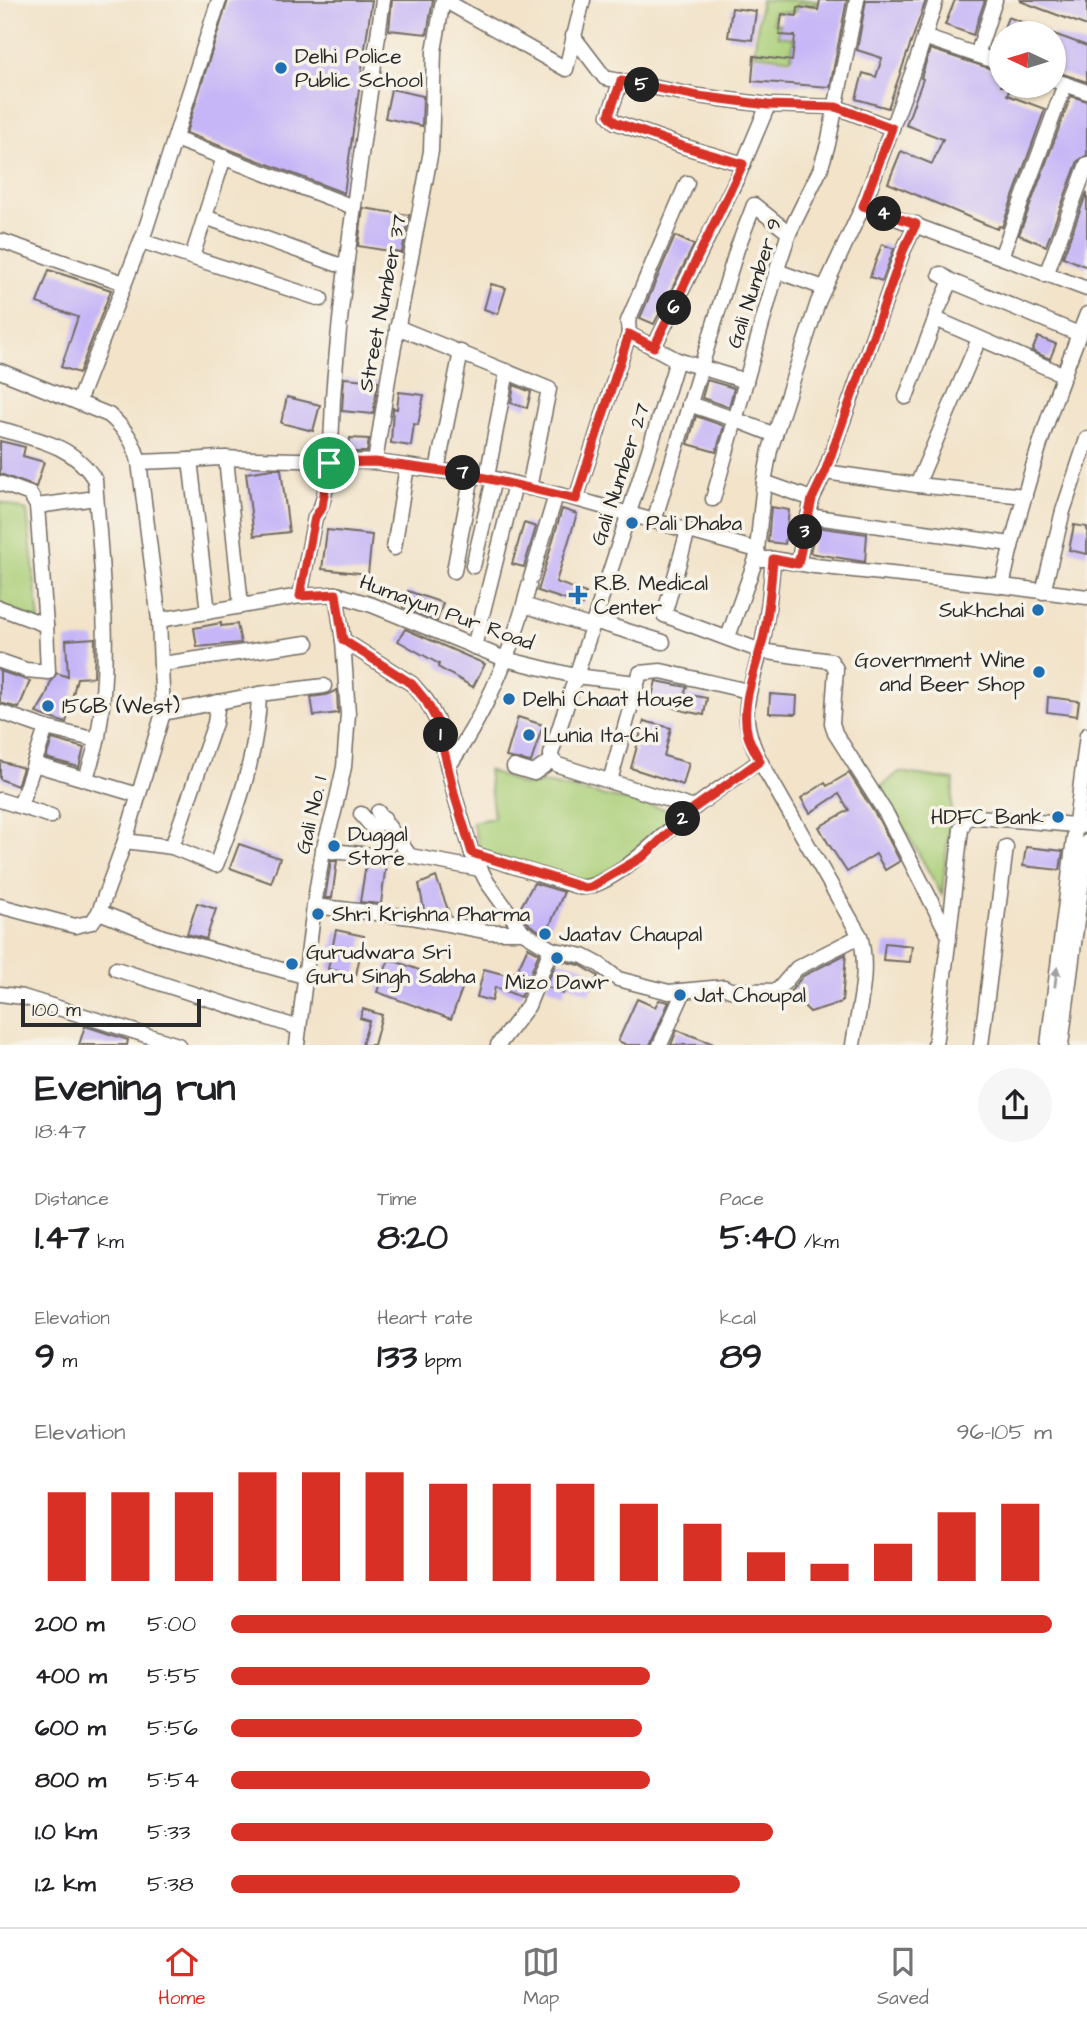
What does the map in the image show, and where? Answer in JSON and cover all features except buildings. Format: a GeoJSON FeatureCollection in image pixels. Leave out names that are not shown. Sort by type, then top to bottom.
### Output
{"type":"FeatureCollection","features":[{"type":"Feature","properties":{"kind":"street"},"geometry":{"type":"LineString","coordinates":[[78,402],[141,241],[219,0]]}},
{"type":"Feature","properties":{"kind":"street"},"geometry":{"type":"LineString","coordinates":[[300,596],[315,517],[322,507],[329,463],[337,349],[383,0]]}},
{"type":"Feature","properties":{"kind":"street"},"geometry":{"type":"LineString","coordinates":[[443,0],[566,69],[583,0]]}},
{"type":"Feature","properties":{"kind":"street","name":"Street Number 37"},"geometry":{"type":"LineString","coordinates":[[375,462],[397,327],[431,150],[434,51],[443,0]]}},
{"type":"Feature","properties":{"kind":"street","name":"Gali Number 9"},"geometry":{"type":"LineString","coordinates":[[713,499],[789,233],[820,170],[836,107],[857,0]]}},
{"type":"Feature","properties":{"kind":"street"},"geometry":{"type":"LineString","coordinates":[[728,637],[757,553],[764,482],[775,435],[818,302],[863,206],[936,0]]}},
{"type":"Feature","properties":{"kind":"street"},"geometry":{"type":"LineString","coordinates":[[977,55],[995,0]]}},
{"type":"Feature","properties":{"kind":"street"},"geometry":{"type":"LineString","coordinates":[[573,36],[605,78],[698,96],[768,105],[836,107],[892,128]]}},
{"type":"Feature","properties":{"kind":"street"},"geometry":{"type":"LineString","coordinates":[[924,37],[989,59]]}},
{"type":"Feature","properties":{"kind":"street"},"geometry":{"type":"LineString","coordinates":[[621,81],[609,115],[615,122],[743,164]]}},
{"type":"Feature","properties":{"kind":"street"},"geometry":{"type":"LineString","coordinates":[[1066,84],[1087,92]]}},
{"type":"Feature","properties":{"kind":"street"},"geometry":{"type":"LineString","coordinates":[[1001,257],[1054,98]]}},
{"type":"Feature","properties":{"kind":"street"},"geometry":{"type":"LineString","coordinates":[[654,347],[743,164],[768,105]]}},
{"type":"Feature","properties":{"kind":"street"},"geometry":{"type":"LineString","coordinates":[[175,139],[348,205]]}},
{"type":"Feature","properties":{"kind":"street"},"geometry":{"type":"LineString","coordinates":[[192,257],[225,156]]}},
{"type":"Feature","properties":{"kind":"street"},"geometry":{"type":"LineString","coordinates":[[1046,275],[1087,164]]}},
{"type":"Feature","properties":{"kind":"street"},"geometry":{"type":"LineString","coordinates":[[576,499],[629,334],[628,321],[687,183]]}},
{"type":"Feature","properties":{"kind":"street"},"geometry":{"type":"LineString","coordinates":[[654,521],[737,249],[754,205],[789,233]]}},
{"type":"Feature","properties":{"kind":"street"},"geometry":{"type":"LineString","coordinates":[[863,206],[1087,289]]}},
{"type":"Feature","properties":{"kind":"street"},"geometry":{"type":"LineString","coordinates":[[205,217],[336,264]]}},
{"type":"Feature","properties":{"kind":"street"},"geometry":{"type":"LineString","coordinates":[[798,564],[812,499],[825,472],[903,251],[916,224]]}},
{"type":"Feature","properties":{"kind":"street"},"geometry":{"type":"LineString","coordinates":[[2,241],[124,284]]}},
{"type":"Feature","properties":{"kind":"street"},"geometry":{"type":"LineString","coordinates":[[141,241],[321,299]]}},
{"type":"Feature","properties":{"kind":"street"},"geometry":{"type":"LineString","coordinates":[[777,271],[824,288]]}},
{"type":"Feature","properties":{"kind":"street"},"geometry":{"type":"LineString","coordinates":[[906,397],[936,317],[946,278],[1079,334]]}},
{"type":"Feature","properties":{"kind":"street"},"geometry":{"type":"LineString","coordinates":[[1002,586],[1025,496],[1064,375],[1087,314]]}},
{"type":"Feature","properties":{"kind":"street"},"geometry":{"type":"LineString","coordinates":[[936,317],[979,339],[1064,375]]}},
{"type":"Feature","properties":{"kind":"street"},"geometry":{"type":"LineString","coordinates":[[397,327],[549,389],[474,647]]}},
{"type":"Feature","properties":{"kind":"street"},"geometry":{"type":"LineString","coordinates":[[629,334],[677,360],[746,381]]}},
{"type":"Feature","properties":{"kind":"street"},"geometry":{"type":"LineString","coordinates":[[917,485],[979,339]]}},
{"type":"Feature","properties":{"kind":"street"},"geometry":{"type":"LineString","coordinates":[[437,470],[461,352]]}},
{"type":"Feature","properties":{"kind":"street","name":"Gali Number 27"},"geometry":{"type":"LineString","coordinates":[[552,760],[551,754],[575,676],[630,514],[677,360]]}},
{"type":"Feature","properties":{"kind":"street"},"geometry":{"type":"LineString","coordinates":[[0,371],[109,415],[135,445],[159,620],[163,713],[125,841],[99,912],[92,922],[75,926],[0,906]]}},
{"type":"Feature","properties":{"kind":"street"},"geometry":{"type":"LineString","coordinates":[[473,566],[491,478],[507,371]]}},
{"type":"Feature","properties":{"kind":"street"},"geometry":{"type":"LineString","coordinates":[[689,404],[775,435]]}},
{"type":"Feature","properties":{"kind":"street"},"geometry":{"type":"LineString","coordinates":[[0,429],[51,443],[72,453],[87,467],[95,480],[105,614],[97,740],[86,778]]}},
{"type":"Feature","properties":{"kind":"street"},"geometry":{"type":"LineString","coordinates":[[1043,592],[1063,511],[1087,439]]}},
{"type":"Feature","properties":{"kind":"street"},"geometry":{"type":"LineString","coordinates":[[226,458],[241,606]]}},
{"type":"Feature","properties":{"kind":"street"},"geometry":{"type":"LineString","coordinates":[[139,462],[226,458],[329,463],[375,462],[437,470],[491,478],[576,499],[757,553],[760,559],[1087,597]]}},
{"type":"Feature","properties":{"kind":"street"},"geometry":{"type":"LineString","coordinates":[[190,460],[208,612]]}},
{"type":"Feature","properties":{"kind":"street"},"geometry":{"type":"LineString","coordinates":[[394,548],[407,466]]}},
{"type":"Feature","properties":{"kind":"street"},"geometry":{"type":"LineString","coordinates":[[825,472],[1025,496]]}},
{"type":"Feature","properties":{"kind":"street"},"geometry":{"type":"LineString","coordinates":[[454,572],[472,475]]}},
{"type":"Feature","properties":{"kind":"street"},"geometry":{"type":"LineString","coordinates":[[764,482],[812,499]]}},
{"type":"Feature","properties":{"kind":"street"},"geometry":{"type":"LineString","coordinates":[[0,483],[30,494],[37,506],[48,672],[26,670],[0,661]]}},
{"type":"Feature","properties":{"kind":"street"},"geometry":{"type":"LineString","coordinates":[[448,767],[468,739],[505,659],[524,605],[555,495]]}},
{"type":"Feature","properties":{"kind":"street"},"geometry":{"type":"LineString","coordinates":[[37,506],[96,498]]}},
{"type":"Feature","properties":{"kind":"street"},"geometry":{"type":"LineString","coordinates":[[808,516],[1011,544]]}},
{"type":"Feature","properties":{"kind":"street"},"geometry":{"type":"LineString","coordinates":[[688,531],[664,615],[761,650],[833,663],[836,669],[832,723],[835,733],[887,815],[949,936]]}},
{"type":"Feature","properties":{"kind":"street"},"geometry":{"type":"LineString","coordinates":[[773,559],[769,610],[761,650],[748,691],[746,724],[749,738],[760,761],[860,936],[864,955],[863,985],[853,1045]]}},
{"type":"Feature","properties":{"kind":"street","name":"Humayun Pur Road"},"geometry":{"type":"LineString","coordinates":[[159,620],[300,596],[336,594],[505,659],[575,676],[637,683]]}},
{"type":"Feature","properties":{"kind":"street","name":"Gali No. 1"},"geometry":{"type":"LineString","coordinates":[[297,1045],[304,976],[323,850],[344,767],[348,714],[343,640],[336,594]]}},
{"type":"Feature","properties":{"kind":"street"},"geometry":{"type":"LineString","coordinates":[[524,605],[663,642]]}},
{"type":"Feature","properties":{"kind":"street"},"geometry":{"type":"LineString","coordinates":[[0,608],[46,625]]}},
{"type":"Feature","properties":{"kind":"street"},"geometry":{"type":"LineString","coordinates":[[343,640],[412,684],[419,692],[437,721],[455,797],[472,853],[480,869],[523,932],[551,949],[583,956],[618,979],[669,992],[724,987],[730,990],[776,991],[797,968],[860,936]]}},
{"type":"Feature","properties":{"kind":"street"},"geometry":{"type":"LineString","coordinates":[[162,664],[307,643]]}},
{"type":"Feature","properties":{"kind":"street"},"geometry":{"type":"LineString","coordinates":[[610,781],[640,673],[661,671],[748,691]]}},
{"type":"Feature","properties":{"kind":"street"},"geometry":{"type":"LineString","coordinates":[[163,713],[259,694],[324,686]]}},
{"type":"Feature","properties":{"kind":"street"},"geometry":{"type":"LineString","coordinates":[[125,841],[172,847],[216,865],[252,757],[259,717],[259,694]]}},
{"type":"Feature","properties":{"kind":"street"},"geometry":{"type":"LineString","coordinates":[[172,847],[215,723],[218,702]]}},
{"type":"Feature","properties":{"kind":"street"},"geometry":{"type":"LineString","coordinates":[[0,712],[46,728],[97,740]]}},
{"type":"Feature","properties":{"kind":"street"},"geometry":{"type":"LineString","coordinates":[[20,806],[46,728]]}},
{"type":"Feature","properties":{"kind":"street"},"geometry":{"type":"LineString","coordinates":[[1048,1045],[1081,825],[1087,735]]}},
{"type":"Feature","properties":{"kind":"street"},"geometry":{"type":"LineString","coordinates":[[514,767],[534,773],[552,760],[558,765],[694,808]]}},
{"type":"Feature","properties":{"kind":"street"},"geometry":{"type":"LineString","coordinates":[[472,853],[579,887],[591,887],[644,856],[694,808],[760,761]]}},
{"type":"Feature","properties":{"kind":"street"},"geometry":{"type":"LineString","coordinates":[[34,764],[138,795]]}},
{"type":"Feature","properties":{"kind":"street"},"geometry":{"type":"LineString","coordinates":[[0,800],[51,816]]}},
{"type":"Feature","properties":{"kind":"street"},"geometry":{"type":"LineString","coordinates":[[361,814],[373,828],[381,815],[410,856],[480,869]]}},
{"type":"Feature","properties":{"kind":"street"},"geometry":{"type":"LineString","coordinates":[[935,1045],[961,829],[966,818],[1081,825]]}},
{"type":"Feature","properties":{"kind":"street"},"geometry":{"type":"LineString","coordinates":[[323,850],[379,856],[396,836]]}},
{"type":"Feature","properties":{"kind":"street"},"geometry":{"type":"LineString","coordinates":[[1061,1045],[1087,842]]}},
{"type":"Feature","properties":{"kind":"street"},"geometry":{"type":"LineString","coordinates":[[981,1045],[1006,847]]}},
{"type":"Feature","properties":{"kind":"street"},"geometry":{"type":"LineString","coordinates":[[314,906],[411,917],[489,932],[523,932]]}},
{"type":"Feature","properties":{"kind":"street"},"geometry":{"type":"LineString","coordinates":[[99,912],[185,943],[304,976]]}},
{"type":"Feature","properties":{"kind":"street"},"geometry":{"type":"LineString","coordinates":[[498,1045],[528,1006],[551,949]]}},
{"type":"Feature","properties":{"kind":"street"},"geometry":{"type":"LineString","coordinates":[[116,969],[299,1028]]}},
{"type":"Feature","properties":{"kind":"street"},"geometry":{"type":"LineString","coordinates":[[660,1045],[684,991]]}},
{"type":"Feature","properties":{"kind":"street"},"geometry":{"type":"LineString","coordinates":[[0,993],[23,997],[178,1045]]}},
{"type":"Feature","properties":{"kind":"green space"},"geometry":{"type":"Polygon","coordinates":[[[761,0],[817,0],[816,6],[798,4],[795,13],[774,12],[773,23],[780,24],[778,36],[794,38],[791,59],[754,54],[761,0]]]}},
{"type":"Feature","properties":{"kind":"green space"},"geometry":{"type":"Polygon","coordinates":[[[0,502],[27,511],[39,621],[0,604],[0,502]]]}},
{"type":"Feature","properties":{"kind":"green space"},"geometry":{"type":"Polygon","coordinates":[[[488,770],[522,785],[546,783],[675,811],[642,849],[593,880],[575,882],[481,852],[472,822],[494,818],[488,770]]]}},
{"type":"Feature","properties":{"kind":"green space"},"geometry":{"type":"Polygon","coordinates":[[[899,772],[954,780],[942,895],[881,787],[899,772]]]}},
{"type":"Feature","properties":{"kind":"place","name":"Delhi Police Public School"},"geometry":{"type":"Point","coordinates":[281,68]}},
{"type":"Feature","properties":{"kind":"place","name":"Pali Dhaba"},"geometry":{"type":"Point","coordinates":[632,523]}},
{"type":"Feature","properties":{"kind":"place","name":"R.B. Medical Center"},"geometry":{"type":"Point","coordinates":[578,595]}},
{"type":"Feature","properties":{"kind":"place","name":"Sukhchai"},"geometry":{"type":"Point","coordinates":[1038,610]}},
{"type":"Feature","properties":{"kind":"place","name":"Government Wine and Beer Shop"},"geometry":{"type":"Point","coordinates":[1039,672]}},
{"type":"Feature","properties":{"kind":"place","name":"Delhi Chaat House"},"geometry":{"type":"Point","coordinates":[509,699]}},
{"type":"Feature","properties":{"kind":"place","name":"156B (West)"},"geometry":{"type":"Point","coordinates":[48,706]}},
{"type":"Feature","properties":{"kind":"place","name":"Lunia Ita-Chi"},"geometry":{"type":"Point","coordinates":[529,735]}},
{"type":"Feature","properties":{"kind":"place","name":"HDFC Bank"},"geometry":{"type":"Point","coordinates":[1058,817]}},
{"type":"Feature","properties":{"kind":"place","name":"Duggal Store"},"geometry":{"type":"Point","coordinates":[334,846]}},
{"type":"Feature","properties":{"kind":"place","name":"Shri Krishna Pharma"},"geometry":{"type":"Point","coordinates":[318,914]}},
{"type":"Feature","properties":{"kind":"place","name":"Jaatav Chaupal"},"geometry":{"type":"Point","coordinates":[545,934]}},
{"type":"Feature","properties":{"kind":"place","name":"Mizo Dawr"},"geometry":{"type":"Point","coordinates":[557,958]}},
{"type":"Feature","properties":{"kind":"place","name":"Gurudwara Sri Guru Singh Sabha"},"geometry":{"type":"Point","coordinates":[292,964]}},
{"type":"Feature","properties":{"kind":"place","name":"Jat Choupal"},"geometry":{"type":"Point","coordinates":[680,995]}},
{"type":"Feature","properties":{"kind":"route"},"geometry":{"type":"LineString","coordinates":[[621,81],[698,96],[768,105],[836,107],[892,128],[863,206],[916,224],[903,251],[825,472],[812,499],[798,564],[773,559],[769,610],[761,650],[748,691],[746,724],[749,738],[760,761],[694,808],[644,856],[585,888],[472,853],[437,721],[426,701],[412,684],[343,640],[336,594],[300,596],[315,517],[322,507],[329,463],[375,462],[488,477],[576,499],[629,334],[654,347],[743,164],[615,122],[609,115],[621,81]]}}]}
